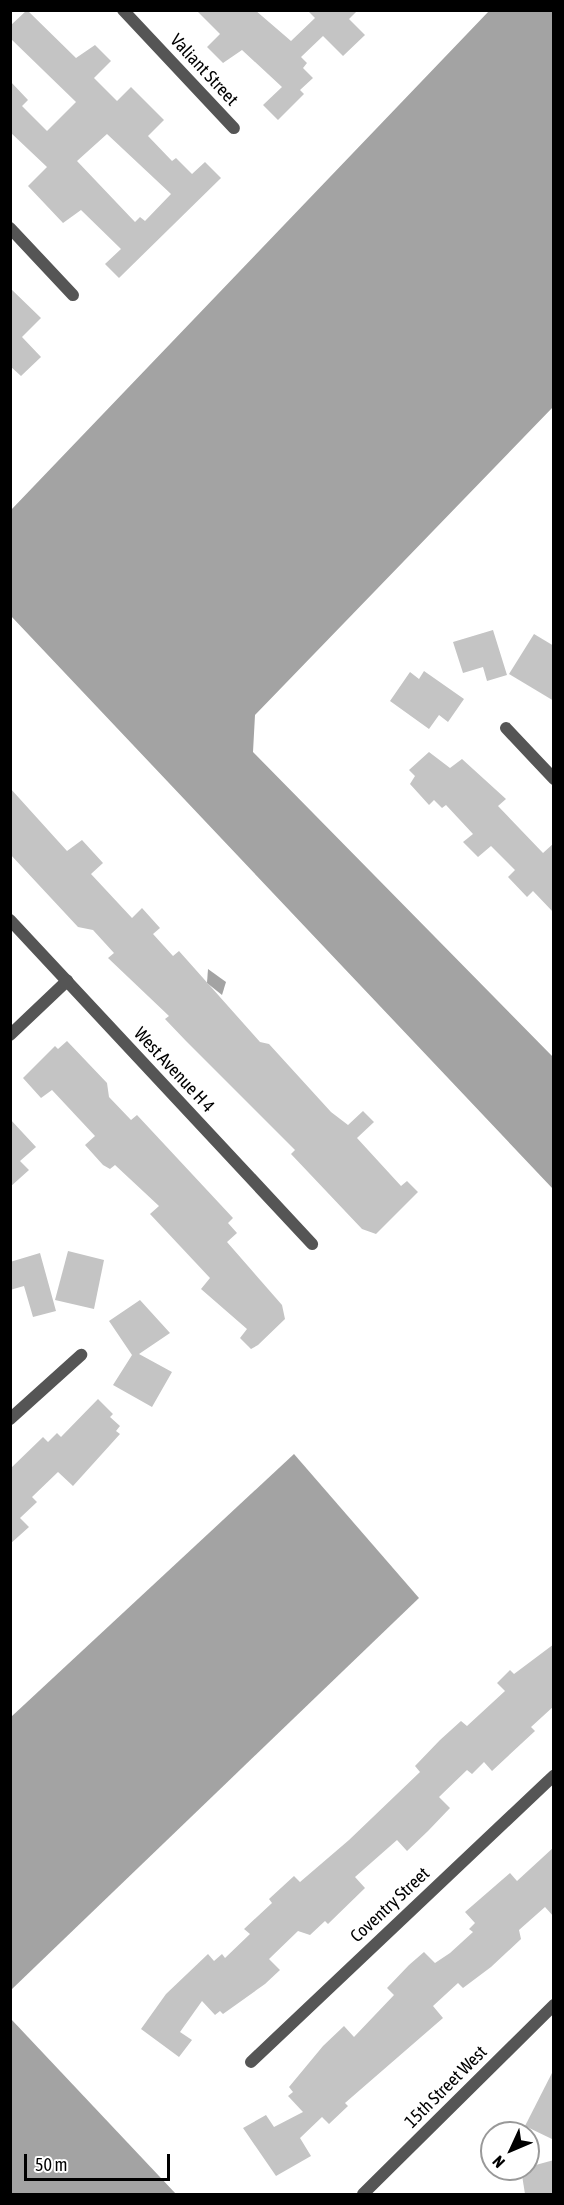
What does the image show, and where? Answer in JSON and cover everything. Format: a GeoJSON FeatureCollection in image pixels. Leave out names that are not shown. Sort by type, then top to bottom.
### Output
{"type":"FeatureCollection","features":[{"type":"Feature","properties":{"kind":"street","name":"Valiant Street"},"geometry":{"type":"LineString","coordinates":[[123,10],[234,128]]}},
{"type":"Feature","properties":{"kind":"street"},"geometry":{"type":"LineString","coordinates":[[10,228],[73,295]]}},
{"type":"Feature","properties":{"kind":"street"},"geometry":{"type":"LineString","coordinates":[[506,728],[554,779]]}},
{"type":"Feature","properties":{"kind":"street","name":"West Avenue H 4"},"geometry":{"type":"LineString","coordinates":[[10,920],[312,1244]]}},
{"type":"Feature","properties":{"kind":"street"},"geometry":{"type":"LineString","coordinates":[[10,1035],[67,981]]}},
{"type":"Feature","properties":{"kind":"street"},"geometry":{"type":"LineString","coordinates":[[10,1419],[81,1355]]}},
{"type":"Feature","properties":{"kind":"street","name":"Coventry Street"},"geometry":{"type":"LineString","coordinates":[[251,2062],[554,1775]]}},
{"type":"Feature","properties":{"kind":"street","name":"15th Street West"},"geometry":{"type":"LineString","coordinates":[[363,2194],[554,2005]]}},
{"type":"Feature","properties":{"kind":"shaded area"},"geometry":{"type":"Polygon","coordinates":[[[489,11],[553,11],[553,407],[255,715],[253,752],[553,1057],[553,1189],[11,616],[11,510],[489,11]]]}},
{"type":"Feature","properties":{"kind":"shaded area"},"geometry":{"type":"Polygon","coordinates":[[[208,969],[226,982],[222,995],[207,983],[208,969]]]}},
{"type":"Feature","properties":{"kind":"shaded area"},"geometry":{"type":"Polygon","coordinates":[[[294,1454],[419,1598],[11,1990],[11,1717],[294,1454]]]}},
{"type":"Feature","properties":{"kind":"shaded area"},"geometry":{"type":"Polygon","coordinates":[[[11,2019],[176,2194],[11,2194],[11,2019]]]}},
{"type":"Feature","properties":{"kind":"building"},"geometry":{"type":"Polygon","coordinates":[[[27,10],[76,58],[95,45],[111,61],[94,78],[117,101],[131,87],[164,120],[148,136],[172,161],[176,158],[192,174],[205,162],[221,178],[119,278],[105,264],[121,249],[81,210],[63,223],[28,186],[47,167],[10,132],[10,81],[28,100],[22,106],[47,131],[76,102],[10,38],[10,26],[27,10]],[[107,134],[77,161],[135,222],[140,217],[145,221],[171,194],[107,134]]]}},
{"type":"Feature","properties":{"kind":"building"},"geometry":{"type":"Polygon","coordinates":[[[196,10],[255,10],[291,41],[315,18],[307,10],[358,10],[349,19],[365,35],[343,56],[323,36],[301,57],[307,63],[303,68],[313,78],[300,90],[304,94],[278,120],[263,105],[282,87],[242,50],[223,63],[207,47],[220,34],[196,10]]]}},
{"type":"Feature","properties":{"kind":"building"},"geometry":{"type":"Polygon","coordinates":[[[10,288],[41,318],[22,337],[41,357],[21,376],[10,366],[10,288]]]}},
{"type":"Feature","properties":{"kind":"building"},"geometry":{"type":"Polygon","coordinates":[[[493,630],[507,675],[487,681],[483,667],[463,673],[453,642],[493,630]]]}},
{"type":"Feature","properties":{"kind":"building"},"geometry":{"type":"Polygon","coordinates":[[[534,634],[554,646],[554,701],[509,674],[534,634]]]}},
{"type":"Feature","properties":{"kind":"building"},"geometry":{"type":"Polygon","coordinates":[[[424,671],[464,699],[448,722],[439,715],[429,729],[390,701],[410,672],[419,679],[424,671]]]}},
{"type":"Feature","properties":{"kind":"building"},"geometry":{"type":"Polygon","coordinates":[[[429,752],[450,768],[462,759],[506,799],[498,806],[543,853],[554,843],[554,913],[533,891],[527,897],[508,877],[515,870],[491,846],[478,857],[463,842],[473,834],[446,805],[442,808],[434,800],[429,805],[410,784],[415,776],[409,770],[429,752]]]}},
{"type":"Feature","properties":{"kind":"building"},"geometry":{"type":"Polygon","coordinates":[[[10,788],[67,851],[82,840],[103,863],[91,874],[132,918],[142,908],[160,928],[153,934],[173,956],[179,951],[260,1042],[269,1044],[331,1112],[348,1125],[363,1111],[374,1122],[357,1138],[401,1186],[407,1181],[418,1192],[376,1234],[362,1229],[291,1154],[295,1150],[165,1019],[169,1016],[108,958],[114,953],[93,930],[78,927],[10,854],[10,788]]]}},
{"type":"Feature","properties":{"kind":"building"},"geometry":{"type":"Polygon","coordinates":[[[67,1041],[107,1083],[109,1097],[131,1120],[137,1115],[233,1218],[228,1223],[237,1233],[227,1242],[282,1305],[285,1319],[258,1345],[251,1349],[240,1338],[247,1329],[201,1289],[210,1278],[150,1214],[159,1206],[115,1165],[110,1169],[103,1165],[85,1145],[95,1136],[52,1090],[41,1098],[23,1078],[55,1046],[58,1049],[67,1041]]]}},
{"type":"Feature","properties":{"kind":"building"},"geometry":{"type":"Polygon","coordinates":[[[10,1119],[36,1147],[20,1161],[29,1170],[10,1187],[10,1119]]]}},
{"type":"Feature","properties":{"kind":"building"},"geometry":{"type":"Polygon","coordinates":[[[68,1251],[104,1260],[94,1309],[55,1300],[68,1251]]]}},
{"type":"Feature","properties":{"kind":"building"},"geometry":{"type":"Polygon","coordinates":[[[40,1253],[56,1311],[33,1317],[24,1286],[10,1290],[10,1262],[40,1253]]]}},
{"type":"Feature","properties":{"kind":"building"},"geometry":{"type":"Polygon","coordinates":[[[140,1300],[170,1333],[139,1354],[172,1372],[152,1407],[113,1385],[132,1355],[109,1321],[140,1300]]]}},
{"type":"Feature","properties":{"kind":"building"},"geometry":{"type":"Polygon","coordinates":[[[98,1399],[113,1414],[110,1417],[120,1426],[116,1431],[120,1434],[73,1486],[58,1472],[32,1497],[37,1502],[20,1518],[29,1527],[10,1544],[10,1469],[43,1437],[48,1442],[57,1433],[61,1437],[98,1399]]]}},
{"type":"Feature","properties":{"kind":"building"},"geometry":{"type":"Polygon","coordinates":[[[554,1644],[554,1706],[531,1727],[535,1731],[492,1771],[484,1762],[472,1774],[467,1770],[439,1797],[450,1808],[428,1831],[407,1851],[397,1840],[355,1877],[365,1888],[328,1924],[325,1921],[310,1935],[298,1931],[269,1959],[280,1970],[265,1984],[223,2014],[220,2011],[215,2015],[202,2001],[180,2032],[192,2040],[179,2057],[141,2029],[166,1994],[208,1954],[214,1961],[222,1954],[225,1958],[250,1934],[244,1929],[272,1903],[269,1899],[294,1876],[300,1882],[349,1840],[420,1772],[415,1766],[440,1740],[461,1721],[467,1726],[505,1691],[497,1683],[510,1670],[514,1674],[554,1644]]]}},
{"type":"Feature","properties":{"kind":"building"},"geometry":{"type":"Polygon","coordinates":[[[554,1847],[554,1917],[545,1907],[519,1930],[521,1939],[491,1967],[463,1988],[458,1983],[433,2006],[443,2018],[345,2103],[348,2106],[329,2124],[322,2117],[300,2138],[311,2156],[276,2176],[243,2128],[266,2115],[274,2127],[303,2112],[288,2096],[293,2092],[289,2087],[323,2046],[344,2026],[354,2037],[394,1995],[387,1988],[409,1965],[424,1952],[435,1963],[450,1953],[473,1932],[469,1929],[475,1923],[465,1912],[510,1873],[517,1881],[554,1847]]]}},
{"type":"Feature","properties":{"kind":"building"},"geometry":{"type":"Polygon","coordinates":[[[554,2069],[554,2140],[540,2133],[540,2121],[528,2121],[554,2069]]]}},
{"type":"Feature","properties":{"kind":"building"},"geometry":{"type":"Polygon","coordinates":[[[554,2160],[554,2194],[525,2194],[523,2181],[540,2181],[540,2164],[554,2160]]]}}]}
